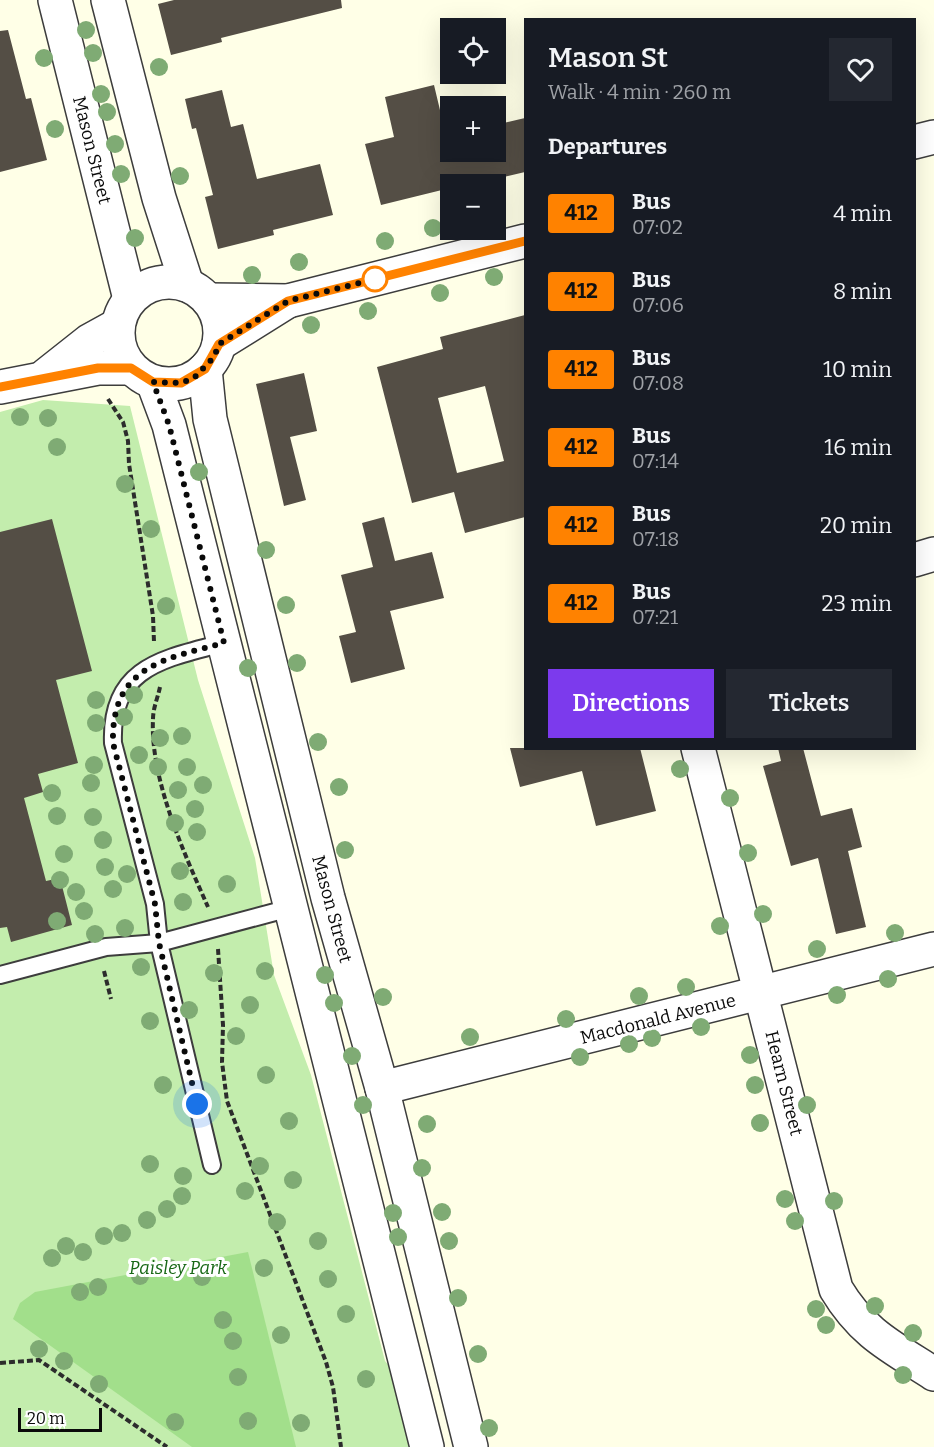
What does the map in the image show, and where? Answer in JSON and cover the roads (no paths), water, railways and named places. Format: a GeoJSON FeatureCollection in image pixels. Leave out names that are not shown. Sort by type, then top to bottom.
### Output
{"type":"FeatureCollection","features":[{"type":"Feature","properties":{"kind":"street","name":"Mason Street"},"geometry":{"type":"LineString","coordinates":[[55,0],[124,312]]}},
{"type":"Feature","properties":{"kind":"street"},"geometry":{"type":"LineString","coordinates":[[108,0],[159,198],[198,292],[216,313],[220,328],[212,357]]}},
{"type":"Feature","properties":{"kind":"street"},"geometry":{"type":"LineString","coordinates":[[916,142],[934,137]]}},
{"type":"Feature","properties":{"kind":"street"},"geometry":{"type":"LineString","coordinates":[[44,376],[124,312],[141,289],[156,283],[172,282],[198,292],[288,301],[524,241]]}},
{"type":"Feature","properties":{"kind":"street"},"geometry":{"type":"LineString","coordinates":[[0,387],[44,376],[98,368],[181,383],[288,301]]}},
{"type":"Feature","properties":{"kind":"street"},"geometry":{"type":"LineString","coordinates":[[124,312],[120,348],[142,375],[169,425],[427,1447]]}},
{"type":"Feature","properties":{"kind":"street","name":"Mason Street"},"geometry":{"type":"LineString","coordinates":[[212,357],[210,420],[328,898],[382,1089],[471,1447]]}},
{"type":"Feature","properties":{"kind":"street"},"geometry":{"type":"LineString","coordinates":[[916,560],[934,555]]}},
{"type":"Feature","properties":{"kind":"street","name":"Hearn Street"},"geometry":{"type":"LineString","coordinates":[[699,750],[836,1289],[851,1314],[872,1334],[934,1374]]}},
{"type":"Feature","properties":{"kind":"street"},"geometry":{"type":"LineString","coordinates":[[290,908],[328,898]]}},
{"type":"Feature","properties":{"kind":"street","name":"Macdonald Avenue"},"geometry":{"type":"LineString","coordinates":[[382,1089],[934,949]]}},
{"type":"Feature","properties":{"kind":"lane"},"geometry":{"type":"LineString","coordinates":[[212,1165],[159,943],[155,904],[113,743],[112,723],[123,694],[145,668],[176,656],[224,643]]}},
{"type":"Feature","properties":{"kind":"lane"},"geometry":{"type":"LineString","coordinates":[[0,975],[106,947],[159,943],[290,908]]}},
{"type":"Feature","properties":{"kind":"park label","name":"Paisley Park"},"geometry":{"type":"Point","coordinates":[178,1268]}}]}
